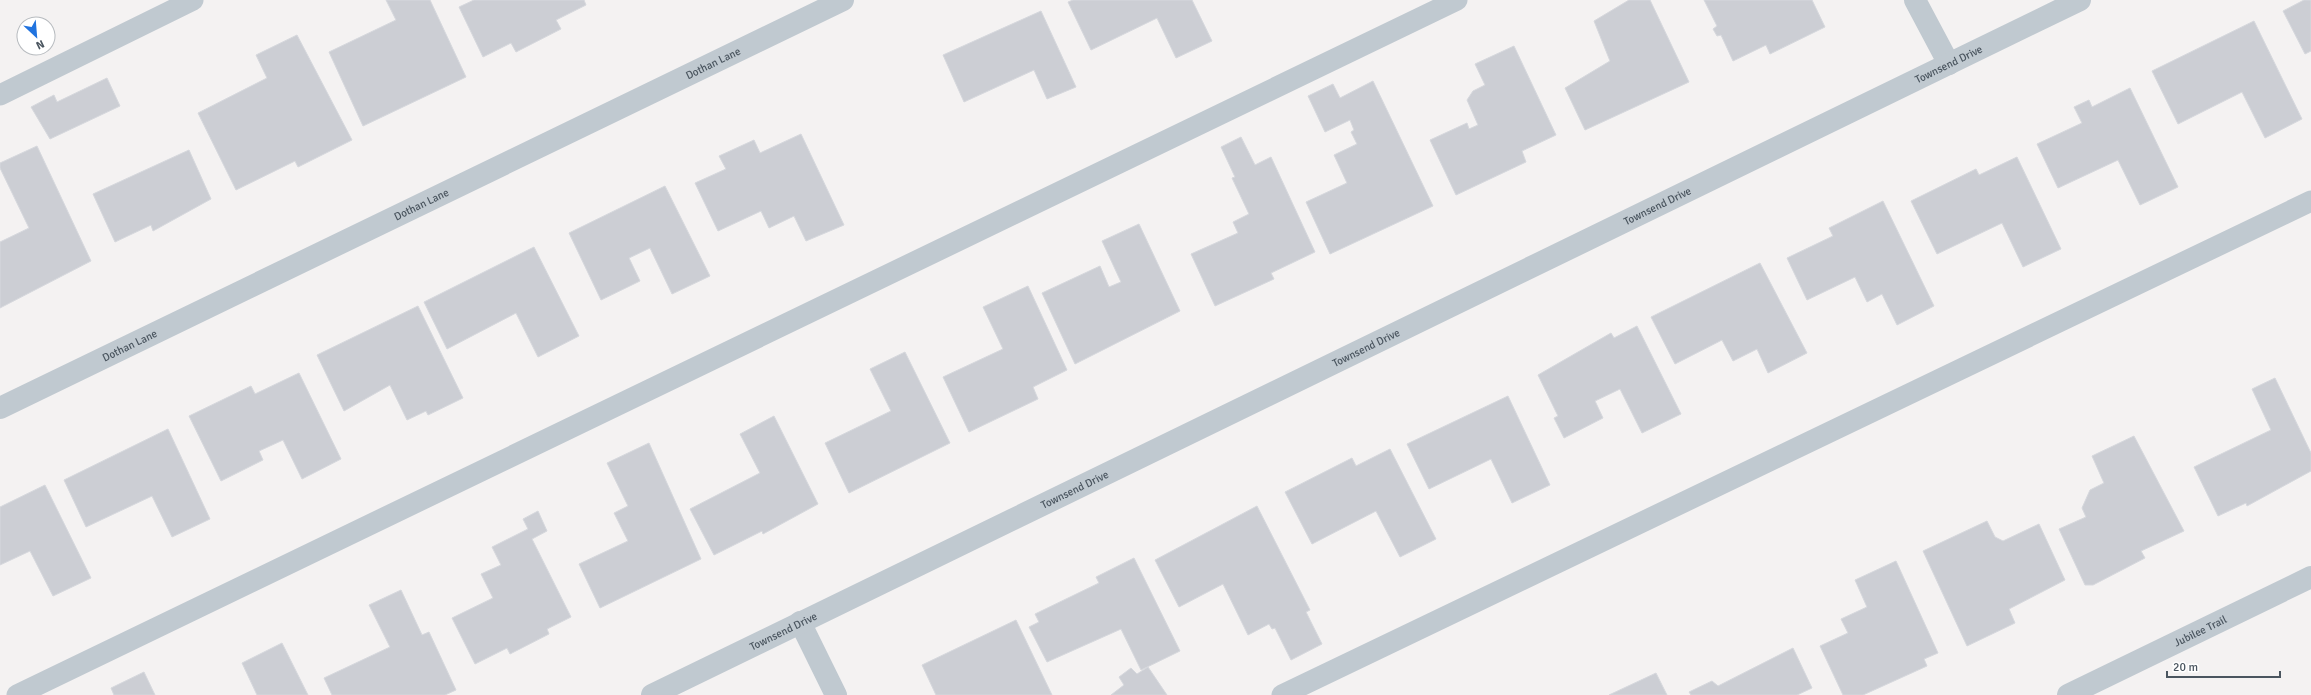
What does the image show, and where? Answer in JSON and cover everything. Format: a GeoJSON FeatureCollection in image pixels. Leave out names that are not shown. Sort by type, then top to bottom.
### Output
{"type":"FeatureCollection","features":[{"type":"Feature","properties":{"kind":"street","name":"Dothan Lane"},"geometry":{"type":"LineString","coordinates":[[0,408],[843,0]]}},
{"type":"Feature","properties":{"kind":"street"},"geometry":{"type":"LineString","coordinates":[[1915,0],[1949,64]]}},
{"type":"Feature","properties":{"kind":"street","name":"Townsend Drive"},"geometry":{"type":"LineString","coordinates":[[652,695],[2080,0]]}},
{"type":"Feature","properties":{"kind":"street","name":"Jubilee Trail"},"geometry":{"type":"LineString","coordinates":[[2068,695],[2311,577]]}},
{"type":"Feature","properties":{"kind":"street"},"geometry":{"type":"LineString","coordinates":[[800,622],[836,695]]}},
{"type":"Feature","properties":{"kind":"lane"},"geometry":{"type":"LineString","coordinates":[[0,95],[193,0]]}},
{"type":"Feature","properties":{"kind":"lane"},"geometry":{"type":"LineString","coordinates":[[18,695],[1457,0]]}},
{"type":"Feature","properties":{"kind":"lane"},"geometry":{"type":"LineString","coordinates":[[1282,695],[2311,201]]}},
{"type":"Feature","properties":{"kind":"building"},"geometry":{"type":"Polygon","coordinates":[[[386,0],[430,0],[466,77],[363,126],[329,52],[396,20],[386,0]]]}},
{"type":"Feature","properties":{"kind":"building"},"geometry":{"type":"Polygon","coordinates":[[[474,0],[584,0],[586,5],[556,20],[561,29],[516,52],[511,43],[483,57],[459,7],[474,0]]]}},
{"type":"Feature","properties":{"kind":"building"},"geometry":{"type":"Polygon","coordinates":[[[1073,0],[1192,0],[1212,41],[1176,58],[1157,18],[1091,50],[1068,2],[1073,0]]]}},
{"type":"Feature","properties":{"kind":"building"},"geometry":{"type":"Polygon","coordinates":[[[1629,0],[1650,0],[1689,82],[1585,130],[1565,88],[1610,61],[1594,21],[1629,0]]]}},
{"type":"Feature","properties":{"kind":"building"},"geometry":{"type":"Polygon","coordinates":[[[1704,0],[1812,0],[1825,27],[1770,54],[1766,45],[1733,61],[1721,35],[1717,36],[1713,29],[1717,26],[1704,0]]]}},
{"type":"Feature","properties":{"kind":"building"},"geometry":{"type":"Polygon","coordinates":[[[2304,0],[2311,0],[2311,51],[2305,54],[2283,11],[2304,0]]]}},
{"type":"Feature","properties":{"kind":"building"},"geometry":{"type":"Polygon","coordinates":[[[1041,11],[1076,87],[1047,99],[1034,70],[964,102],[943,55],[1041,11]]]}},
{"type":"Feature","properties":{"kind":"building"},"geometry":{"type":"Polygon","coordinates":[[[2254,21],[2302,119],[2265,138],[2242,92],[2178,124],[2152,71],[2254,21]]]}},
{"type":"Feature","properties":{"kind":"building"},"geometry":{"type":"Polygon","coordinates":[[[297,35],[352,140],[298,167],[295,161],[236,190],[198,113],[267,78],[256,55],[297,35]]]}},
{"type":"Feature","properties":{"kind":"building"},"geometry":{"type":"Polygon","coordinates":[[[1514,46],[1556,135],[1522,151],[1526,162],[1456,195],[1430,140],[1467,123],[1469,129],[1478,125],[1467,100],[1473,91],[1485,85],[1475,64],[1514,46]]]}},
{"type":"Feature","properties":{"kind":"building"},"geometry":{"type":"Polygon","coordinates":[[[107,78],[120,106],[50,139],[31,107],[54,95],[57,102],[107,78]]]}},
{"type":"Feature","properties":{"kind":"building"},"geometry":{"type":"Polygon","coordinates":[[[1373,81],[1433,206],[1330,254],[1306,202],[1347,183],[1334,155],[1357,144],[1351,132],[1354,130],[1350,120],[1325,132],[1308,96],[1333,84],[1340,98],[1373,81]]]}},
{"type":"Feature","properties":{"kind":"building"},"geometry":{"type":"Polygon","coordinates":[[[2130,88],[2178,187],[2140,205],[2118,160],[2058,188],[2037,144],[2082,123],[2074,107],[2089,100],[2092,107],[2130,88]]]}},
{"type":"Feature","properties":{"kind":"building"},"geometry":{"type":"Polygon","coordinates":[[[801,134],[844,225],[806,241],[794,216],[769,228],[761,211],[718,231],[695,183],[726,169],[719,156],[754,140],[760,153],[801,134]]]}},
{"type":"Feature","properties":{"kind":"building"},"geometry":{"type":"Polygon","coordinates":[[[1241,137],[1255,165],[1271,157],[1315,252],[1271,273],[1274,279],[1215,306],[1191,254],[1238,233],[1233,222],[1249,214],[1232,178],[1235,177],[1221,147],[1241,137]]]}},
{"type":"Feature","properties":{"kind":"building"},"geometry":{"type":"Polygon","coordinates":[[[37,146],[91,261],[0,308],[0,242],[29,228],[0,168],[0,163],[37,146]]]}},
{"type":"Feature","properties":{"kind":"building"},"geometry":{"type":"Polygon","coordinates":[[[189,150],[211,199],[153,231],[151,225],[115,242],[93,194],[189,150]]]}},
{"type":"Feature","properties":{"kind":"building"},"geometry":{"type":"Polygon","coordinates":[[[2017,157],[2061,249],[2023,267],[2002,223],[1937,254],[1911,201],[1976,169],[1979,175],[2017,157]]]}},
{"type":"Feature","properties":{"kind":"building"},"geometry":{"type":"Polygon","coordinates":[[[665,186],[710,276],[672,294],[650,248],[629,258],[640,281],[601,300],[569,233],[665,186]]]}},
{"type":"Feature","properties":{"kind":"building"},"geometry":{"type":"Polygon","coordinates":[[[1883,201],[1934,306],[1897,325],[1882,294],[1867,302],[1855,277],[1807,300],[1787,258],[1833,236],[1829,228],[1883,201]]]}},
{"type":"Feature","properties":{"kind":"building"},"geometry":{"type":"Polygon","coordinates":[[[1139,224],[1180,311],[1075,364],[1042,293],[1100,266],[1109,287],[1121,282],[1102,241],[1139,224]]]}},
{"type":"Feature","properties":{"kind":"building"},"geometry":{"type":"Polygon","coordinates":[[[534,247],[579,336],[538,357],[516,313],[447,349],[424,302],[534,247]]]}},
{"type":"Feature","properties":{"kind":"building"},"geometry":{"type":"Polygon","coordinates":[[[1760,263],[1807,353],[1768,373],[1757,349],[1733,361],[1722,340],[1675,364],[1651,317],[1760,263]]]}},
{"type":"Feature","properties":{"kind":"building"},"geometry":{"type":"Polygon","coordinates":[[[1028,286],[1067,370],[1033,387],[1038,399],[969,432],[943,377],[1003,349],[983,307],[1028,286]]]}},
{"type":"Feature","properties":{"kind":"building"},"geometry":{"type":"Polygon","coordinates":[[[418,306],[463,398],[428,415],[426,411],[407,420],[390,385],[344,411],[317,355],[418,306]]]}},
{"type":"Feature","properties":{"kind":"building"},"geometry":{"type":"Polygon","coordinates":[[[1637,326],[1681,414],[1642,433],[1620,389],[1595,401],[1603,418],[1564,438],[1554,418],[1558,416],[1538,375],[1611,333],[1614,338],[1637,326]]]}},
{"type":"Feature","properties":{"kind":"building"},"geometry":{"type":"Polygon","coordinates":[[[905,352],[950,443],[849,493],[825,443],[891,411],[870,369],[905,352]]]}},
{"type":"Feature","properties":{"kind":"building"},"geometry":{"type":"Polygon","coordinates":[[[299,373],[341,459],[302,479],[283,440],[259,451],[263,460],[221,481],[189,416],[251,386],[255,394],[299,373]]]}},
{"type":"Feature","properties":{"kind":"building"},"geometry":{"type":"Polygon","coordinates":[[[2275,378],[2311,453],[2311,471],[2247,506],[2246,503],[2218,516],[2194,467],[2271,430],[2252,389],[2275,378]]]}},
{"type":"Feature","properties":{"kind":"building"},"geometry":{"type":"Polygon","coordinates":[[[1508,396],[1550,485],[1512,503],[1491,459],[1429,489],[1407,444],[1508,396]]]}},
{"type":"Feature","properties":{"kind":"building"},"geometry":{"type":"Polygon","coordinates":[[[774,416],[818,504],[763,534],[762,531],[714,555],[690,509],[760,473],[740,434],[774,416]]]}},
{"type":"Feature","properties":{"kind":"building"},"geometry":{"type":"Polygon","coordinates":[[[168,429],[210,519],[172,537],[152,496],[86,527],[64,480],[168,429]]]}},
{"type":"Feature","properties":{"kind":"building"},"geometry":{"type":"Polygon","coordinates":[[[2134,436],[2184,531],[2141,551],[2145,558],[2093,585],[2085,585],[2059,529],[2086,517],[2082,508],[2090,490],[2104,483],[2092,456],[2134,436]]]}},
{"type":"Feature","properties":{"kind":"building"},"geometry":{"type":"Polygon","coordinates":[[[649,443],[701,559],[600,608],[579,564],[628,541],[614,513],[628,506],[607,463],[649,443]]]}},
{"type":"Feature","properties":{"kind":"building"},"geometry":{"type":"Polygon","coordinates":[[[1390,449],[1436,539],[1400,557],[1376,511],[1312,544],[1285,492],[1352,458],[1356,466],[1390,449]]]}},
{"type":"Feature","properties":{"kind":"building"},"geometry":{"type":"Polygon","coordinates":[[[45,485],[91,578],[53,596],[30,551],[0,565],[0,507],[45,485]]]}},
{"type":"Feature","properties":{"kind":"building"},"geometry":{"type":"Polygon","coordinates":[[[1257,506],[1310,610],[1306,612],[1322,644],[1291,660],[1275,628],[1272,629],[1269,624],[1248,635],[1223,584],[1179,607],[1155,560],[1257,506]]]}},
{"type":"Feature","properties":{"kind":"building"},"geometry":{"type":"Polygon","coordinates":[[[538,511],[547,531],[532,539],[571,617],[547,629],[549,634],[510,654],[507,648],[475,664],[452,618],[493,598],[481,574],[501,565],[492,547],[528,529],[523,519],[538,511]]]}},
{"type":"Feature","properties":{"kind":"building"},"geometry":{"type":"Polygon","coordinates":[[[1987,521],[1995,537],[2003,541],[2039,524],[2065,580],[2009,609],[2015,623],[1967,646],[1923,551],[1987,521]]]}},
{"type":"Feature","properties":{"kind":"building"},"geometry":{"type":"Polygon","coordinates":[[[1134,558],[1180,651],[1141,670],[1121,629],[1047,662],[1029,627],[1039,622],[1035,614],[1099,583],[1096,577],[1134,558]]]}},
{"type":"Feature","properties":{"kind":"building"},"geometry":{"type":"Polygon","coordinates":[[[1896,561],[1938,653],[1924,659],[1927,666],[1863,695],[1843,695],[1820,646],[1848,633],[1841,619],[1867,607],[1855,580],[1896,561]]]}},
{"type":"Feature","properties":{"kind":"building"},"geometry":{"type":"Polygon","coordinates":[[[401,590],[422,635],[429,632],[456,690],[445,695],[332,695],[324,678],[390,647],[369,605],[401,590]]]}},
{"type":"Feature","properties":{"kind":"building"},"geometry":{"type":"Polygon","coordinates":[[[1016,620],[1052,695],[936,695],[922,665],[1016,620]]]}},
{"type":"Feature","properties":{"kind":"building"},"geometry":{"type":"Polygon","coordinates":[[[282,643],[308,695],[257,695],[242,663],[282,643]]]}},
{"type":"Feature","properties":{"kind":"building"},"geometry":{"type":"Polygon","coordinates":[[[1793,648],[1812,688],[1797,695],[1691,695],[1689,692],[1712,681],[1718,686],[1793,648]]]}},
{"type":"Feature","properties":{"kind":"building"},"geometry":{"type":"Polygon","coordinates":[[[1148,667],[1167,695],[1111,695],[1124,685],[1119,677],[1131,668],[1137,674],[1148,667]]]}},
{"type":"Feature","properties":{"kind":"building"},"geometry":{"type":"Polygon","coordinates":[[[144,672],[155,695],[114,695],[111,688],[144,672]]]}},
{"type":"Feature","properties":{"kind":"building"},"geometry":{"type":"Polygon","coordinates":[[[1656,673],[1667,695],[1609,695],[1656,673]]]}}]}
